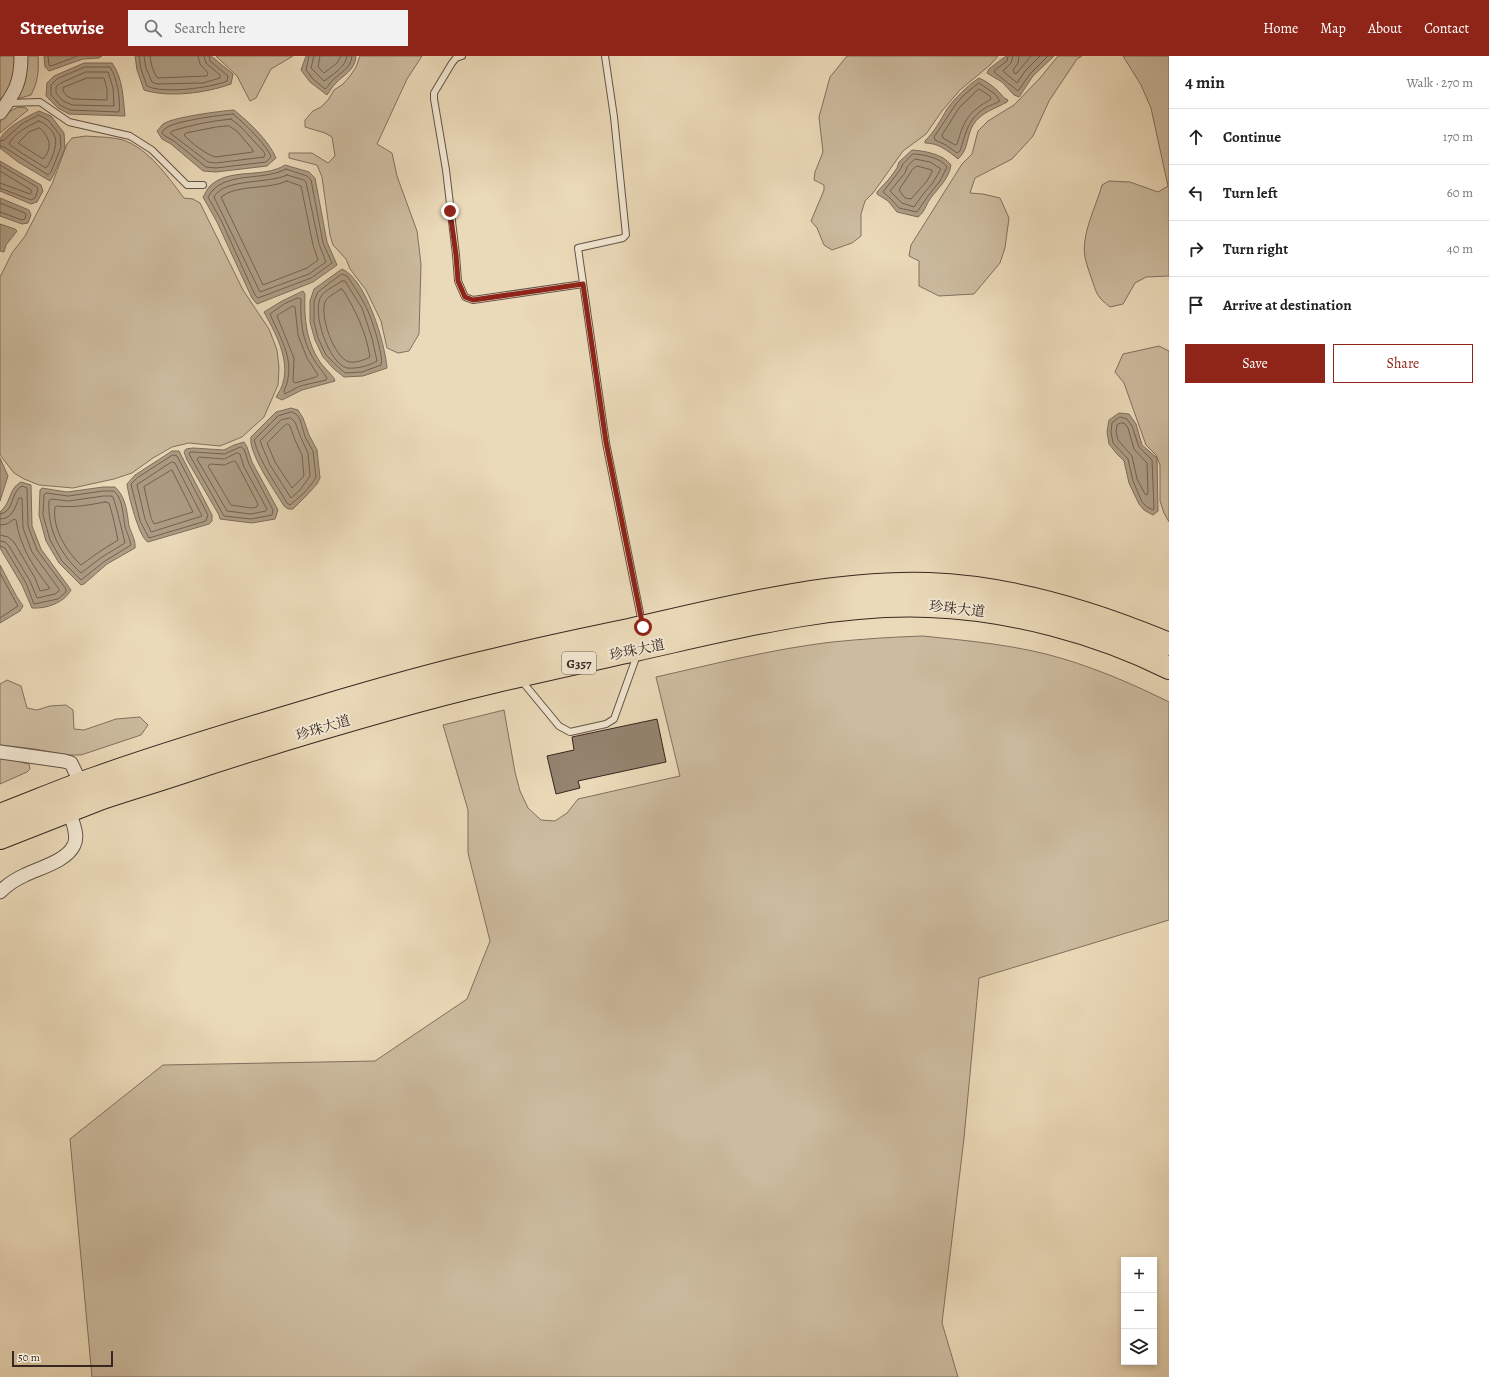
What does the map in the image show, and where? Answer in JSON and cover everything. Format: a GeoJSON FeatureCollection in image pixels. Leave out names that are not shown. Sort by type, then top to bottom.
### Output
{"type":"FeatureCollection","features":[{"type":"Feature","properties":{"kind":"highway","name":"珍珠大道"},"geometry":{"type":"LineString","coordinates":[[0,815],[81,784],[242,730],[389,687],[497,659],[750,603],[805,593],[868,586],[929,584],[971,588],[1018,596],[1071,608],[1122,624],[1169,644]]}},
{"type":"Feature","properties":{"kind":"highway","name":"珍珠大道"},"geometry":{"type":"LineString","coordinates":[[0,838],[103,798],[263,746],[394,707],[518,676],[638,649],[808,614],[876,607],[928,606],[968,609],[1014,616],[1066,628],[1114,644],[1169,668]]}},
{"type":"Feature","properties":{"kind":"street"},"geometry":{"type":"LineString","coordinates":[[4,108],[12,96],[21,74],[21,56]]}},
{"type":"Feature","properties":{"kind":"street"},"geometry":{"type":"LineString","coordinates":[[0,752],[71,763],[81,784],[70,811],[75,827],[75,844],[72,850],[62,858],[24,876],[0,892]]}},
{"type":"Feature","properties":{"kind":"lane"},"geometry":{"type":"LineString","coordinates":[[462,56],[456,58],[452,64],[434,93],[434,99],[446,170],[458,281],[465,297],[473,300],[583,284]]}},
{"type":"Feature","properties":{"kind":"lane"},"geometry":{"type":"LineString","coordinates":[[605,56],[614,117],[626,235],[623,238],[578,248],[606,442],[643,627]]}},
{"type":"Feature","properties":{"kind":"lane"},"geometry":{"type":"LineString","coordinates":[[4,108],[40,102],[69,122],[130,136],[152,150],[187,185],[203,185]]}},
{"type":"Feature","properties":{"kind":"lane"},"geometry":{"type":"LineString","coordinates":[[518,676],[559,726],[570,732],[606,724],[614,719],[638,649]]}},
{"type":"Feature","properties":{"kind":"shaded area"},"geometry":{"type":"Polygon","coordinates":[[[0,56],[15,56],[12,81],[0,103],[0,56]]]}},
{"type":"Feature","properties":{"kind":"shaded area"},"geometry":{"type":"Polygon","coordinates":[[[26,56],[38,56],[37,81],[31,95],[17,99],[26,56]]]}},
{"type":"Feature","properties":{"kind":"shaded area"},"geometry":{"type":"Polygon","coordinates":[[[216,56],[293,56],[271,69],[256,98],[250,101],[237,76],[216,56]]]}},
{"type":"Feature","properties":{"kind":"shaded area"},"geometry":{"type":"Polygon","coordinates":[[[360,56],[422,56],[407,79],[377,144],[392,153],[397,176],[417,231],[421,264],[419,334],[409,351],[398,353],[387,348],[381,321],[366,290],[350,269],[346,259],[333,245],[330,235],[322,177],[317,165],[289,158],[289,153],[312,153],[328,163],[335,156],[332,137],[325,133],[305,127],[305,120],[313,111],[321,107],[328,100],[334,90],[343,84],[350,76],[356,67],[360,56]]]}},
{"type":"Feature","properties":{"kind":"shaded area"},"geometry":{"type":"Polygon","coordinates":[[[847,56],[998,56],[990,65],[960,90],[942,111],[926,134],[903,151],[873,193],[865,201],[861,214],[861,236],[852,243],[832,250],[824,245],[817,228],[811,221],[824,190],[824,185],[814,180],[815,172],[823,152],[819,117],[830,77],[847,56]]]}},
{"type":"Feature","properties":{"kind":"shaded area"},"geometry":{"type":"Polygon","coordinates":[[[1058,56],[1082,56],[1077,59],[1049,101],[1033,136],[1012,159],[975,178],[970,193],[1000,198],[1009,218],[1005,248],[1000,263],[974,294],[939,296],[919,286],[919,261],[909,256],[911,245],[962,164],[972,154],[978,131],[988,121],[1014,105],[1040,78],[1058,56]]]}},
{"type":"Feature","properties":{"kind":"shaded area"},"geometry":{"type":"Polygon","coordinates":[[[1123,56],[1169,56],[1169,276],[1146,277],[1135,283],[1123,304],[1110,307],[1099,297],[1096,291],[1086,262],[1084,248],[1087,230],[1102,185],[1109,181],[1130,182],[1158,192],[1168,186],[1151,108],[1141,85],[1123,56]]]}},
{"type":"Feature","properties":{"kind":"shaded area"},"geometry":{"type":"Polygon","coordinates":[[[19,107],[26,108],[28,110],[0,133],[1,120],[5,115],[19,107]]]}},
{"type":"Feature","properties":{"kind":"shaded area"},"geometry":{"type":"Polygon","coordinates":[[[86,136],[119,139],[132,144],[157,164],[184,198],[193,199],[200,203],[243,290],[269,329],[277,350],[279,368],[278,385],[264,417],[242,437],[220,446],[189,443],[172,447],[132,473],[114,479],[73,488],[39,485],[24,479],[14,473],[0,455],[0,277],[12,253],[25,236],[52,184],[67,144],[72,138],[86,136]]]}},
{"type":"Feature","properties":{"kind":"shaded area"},"geometry":{"type":"Polygon","coordinates":[[[1159,346],[1169,351],[1169,522],[1160,501],[1160,465],[1156,455],[1146,445],[1124,383],[1115,372],[1123,354],[1159,346]]]}},
{"type":"Feature","properties":{"kind":"shaded area"},"geometry":{"type":"Polygon","coordinates":[[[923,636],[994,644],[1047,654],[1104,673],[1169,702],[1169,920],[979,978],[964,1138],[942,1323],[958,1377],[92,1377],[70,1139],[163,1065],[375,1061],[467,999],[490,941],[468,853],[468,810],[443,725],[504,710],[515,772],[520,791],[528,808],[541,820],[555,821],[567,813],[578,799],[680,776],[656,677],[744,657],[810,645],[855,640],[923,636]]]}},
{"type":"Feature","properties":{"kind":"shaded area"},"geometry":{"type":"Polygon","coordinates":[[[7,680],[21,686],[27,708],[37,710],[50,706],[66,705],[73,710],[74,729],[84,730],[116,719],[140,717],[148,725],[141,735],[81,755],[67,755],[35,749],[0,745],[0,684],[7,680]]]}},
{"type":"Feature","properties":{"kind":"shaded area"},"geometry":{"type":"Polygon","coordinates":[[[0,757],[29,764],[30,769],[27,772],[0,784],[0,757]]]}},
{"type":"Feature","properties":{"kind":"water"},"geometry":{"type":"Polygon","coordinates":[[[44,56],[102,56],[99,58],[83,59],[49,71],[45,67],[44,56]]]}},
{"type":"Feature","properties":{"kind":"water"},"geometry":{"type":"Polygon","coordinates":[[[135,56],[211,56],[233,74],[231,84],[199,92],[176,94],[165,94],[144,90],[137,70],[135,56]]]}},
{"type":"Feature","properties":{"kind":"water"},"geometry":{"type":"Polygon","coordinates":[[[306,56],[356,56],[351,69],[335,84],[327,95],[310,82],[301,70],[306,56]]]}},
{"type":"Feature","properties":{"kind":"water"},"geometry":{"type":"Polygon","coordinates":[[[1006,56],[1054,56],[1033,76],[1019,97],[1014,95],[1002,82],[987,73],[989,69],[1006,56]]]}},
{"type":"Feature","properties":{"kind":"water"},"geometry":{"type":"Polygon","coordinates":[[[84,63],[112,63],[116,69],[120,82],[125,116],[69,114],[58,108],[46,96],[47,83],[54,76],[84,63]]]}},
{"type":"Feature","properties":{"kind":"water"},"geometry":{"type":"Polygon","coordinates":[[[979,78],[994,87],[1008,100],[1007,102],[984,114],[976,121],[971,129],[966,147],[958,159],[947,150],[935,144],[925,143],[925,141],[935,130],[950,105],[966,88],[979,78]]]}},
{"type":"Feature","properties":{"kind":"water"},"geometry":{"type":"Polygon","coordinates":[[[234,110],[258,132],[269,145],[276,158],[267,166],[216,172],[203,171],[171,144],[162,139],[157,131],[168,121],[234,110]]]}},
{"type":"Feature","properties":{"kind":"water"},"geometry":{"type":"Polygon","coordinates":[[[39,111],[51,116],[64,133],[65,148],[50,181],[18,162],[0,148],[0,139],[7,130],[18,122],[39,111]]]}},
{"type":"Feature","properties":{"kind":"water"},"geometry":{"type":"Polygon","coordinates":[[[912,150],[928,152],[939,156],[948,161],[951,165],[946,179],[918,217],[897,212],[888,201],[877,194],[877,192],[897,168],[899,162],[912,150]]]}},
{"type":"Feature","properties":{"kind":"water"},"geometry":{"type":"Polygon","coordinates":[[[0,161],[41,185],[43,191],[37,202],[31,204],[0,191],[0,161]]]}},
{"type":"Feature","properties":{"kind":"water"},"geometry":{"type":"Polygon","coordinates":[[[285,165],[309,172],[315,178],[327,242],[337,265],[313,282],[257,304],[252,298],[217,222],[203,197],[210,186],[218,180],[237,175],[267,172],[285,165]]]}},
{"type":"Feature","properties":{"kind":"water"},"geometry":{"type":"Polygon","coordinates":[[[0,198],[29,210],[31,215],[28,223],[22,224],[0,216],[0,198]]]}},
{"type":"Feature","properties":{"kind":"water"},"geometry":{"type":"Polygon","coordinates":[[[0,224],[17,231],[6,245],[4,252],[0,251],[0,224]]]}},
{"type":"Feature","properties":{"kind":"water"},"geometry":{"type":"Polygon","coordinates":[[[342,269],[351,275],[359,285],[366,298],[378,328],[385,357],[387,368],[363,376],[344,377],[334,369],[323,357],[315,340],[310,322],[310,301],[314,289],[342,269]]]}},
{"type":"Feature","properties":{"kind":"water"},"geometry":{"type":"Polygon","coordinates":[[[303,291],[305,294],[305,312],[309,338],[315,354],[335,381],[302,390],[282,400],[276,397],[283,385],[285,374],[283,355],[277,337],[264,312],[303,291]]]}},
{"type":"Feature","properties":{"kind":"water"},"geometry":{"type":"Polygon","coordinates":[[[291,408],[298,410],[303,418],[309,435],[317,450],[320,478],[317,484],[293,509],[288,509],[284,506],[258,462],[251,444],[251,437],[276,412],[291,408]]]}},
{"type":"Feature","properties":{"kind":"water"},"geometry":{"type":"Polygon","coordinates":[[[1119,413],[1129,414],[1136,424],[1142,445],[1157,458],[1158,511],[1153,515],[1144,510],[1139,504],[1129,483],[1124,461],[1109,444],[1107,432],[1109,420],[1119,413]]]}},
{"type":"Feature","properties":{"kind":"water"},"geometry":{"type":"Polygon","coordinates":[[[244,442],[252,462],[278,510],[275,519],[252,523],[220,519],[184,452],[186,449],[193,448],[224,450],[244,442]]]}},
{"type":"Feature","properties":{"kind":"water"},"geometry":{"type":"Polygon","coordinates":[[[172,451],[179,451],[212,515],[212,521],[209,524],[148,542],[141,533],[138,525],[129,497],[127,484],[135,475],[172,451]]]}},
{"type":"Feature","properties":{"kind":"water"},"geometry":{"type":"Polygon","coordinates":[[[0,458],[8,476],[0,501],[0,458]]]}},
{"type":"Feature","properties":{"kind":"water"},"geometry":{"type":"Polygon","coordinates":[[[21,482],[31,485],[32,526],[41,549],[71,590],[68,595],[59,602],[49,606],[32,608],[22,585],[0,548],[0,512],[7,504],[14,488],[21,482]]]}},
{"type":"Feature","properties":{"kind":"water"},"geometry":{"type":"Polygon","coordinates":[[[103,487],[115,487],[122,495],[135,548],[107,564],[81,585],[59,563],[46,541],[39,515],[40,490],[42,488],[67,492],[103,487]]]}},
{"type":"Feature","properties":{"kind":"water"},"geometry":{"type":"Polygon","coordinates":[[[0,565],[23,606],[20,611],[0,623],[0,565]]]}},
{"type":"Feature","properties":{"kind":"building"},"geometry":{"type":"Polygon","coordinates":[[[657,719],[666,762],[578,781],[580,788],[556,794],[547,756],[574,750],[572,737],[657,719]]]}},
{"type":"Feature","properties":{"kind":"route"},"geometry":{"type":"LineString","coordinates":[[450,211],[458,281],[465,297],[473,300],[583,284],[606,442],[643,627]]}}]}
